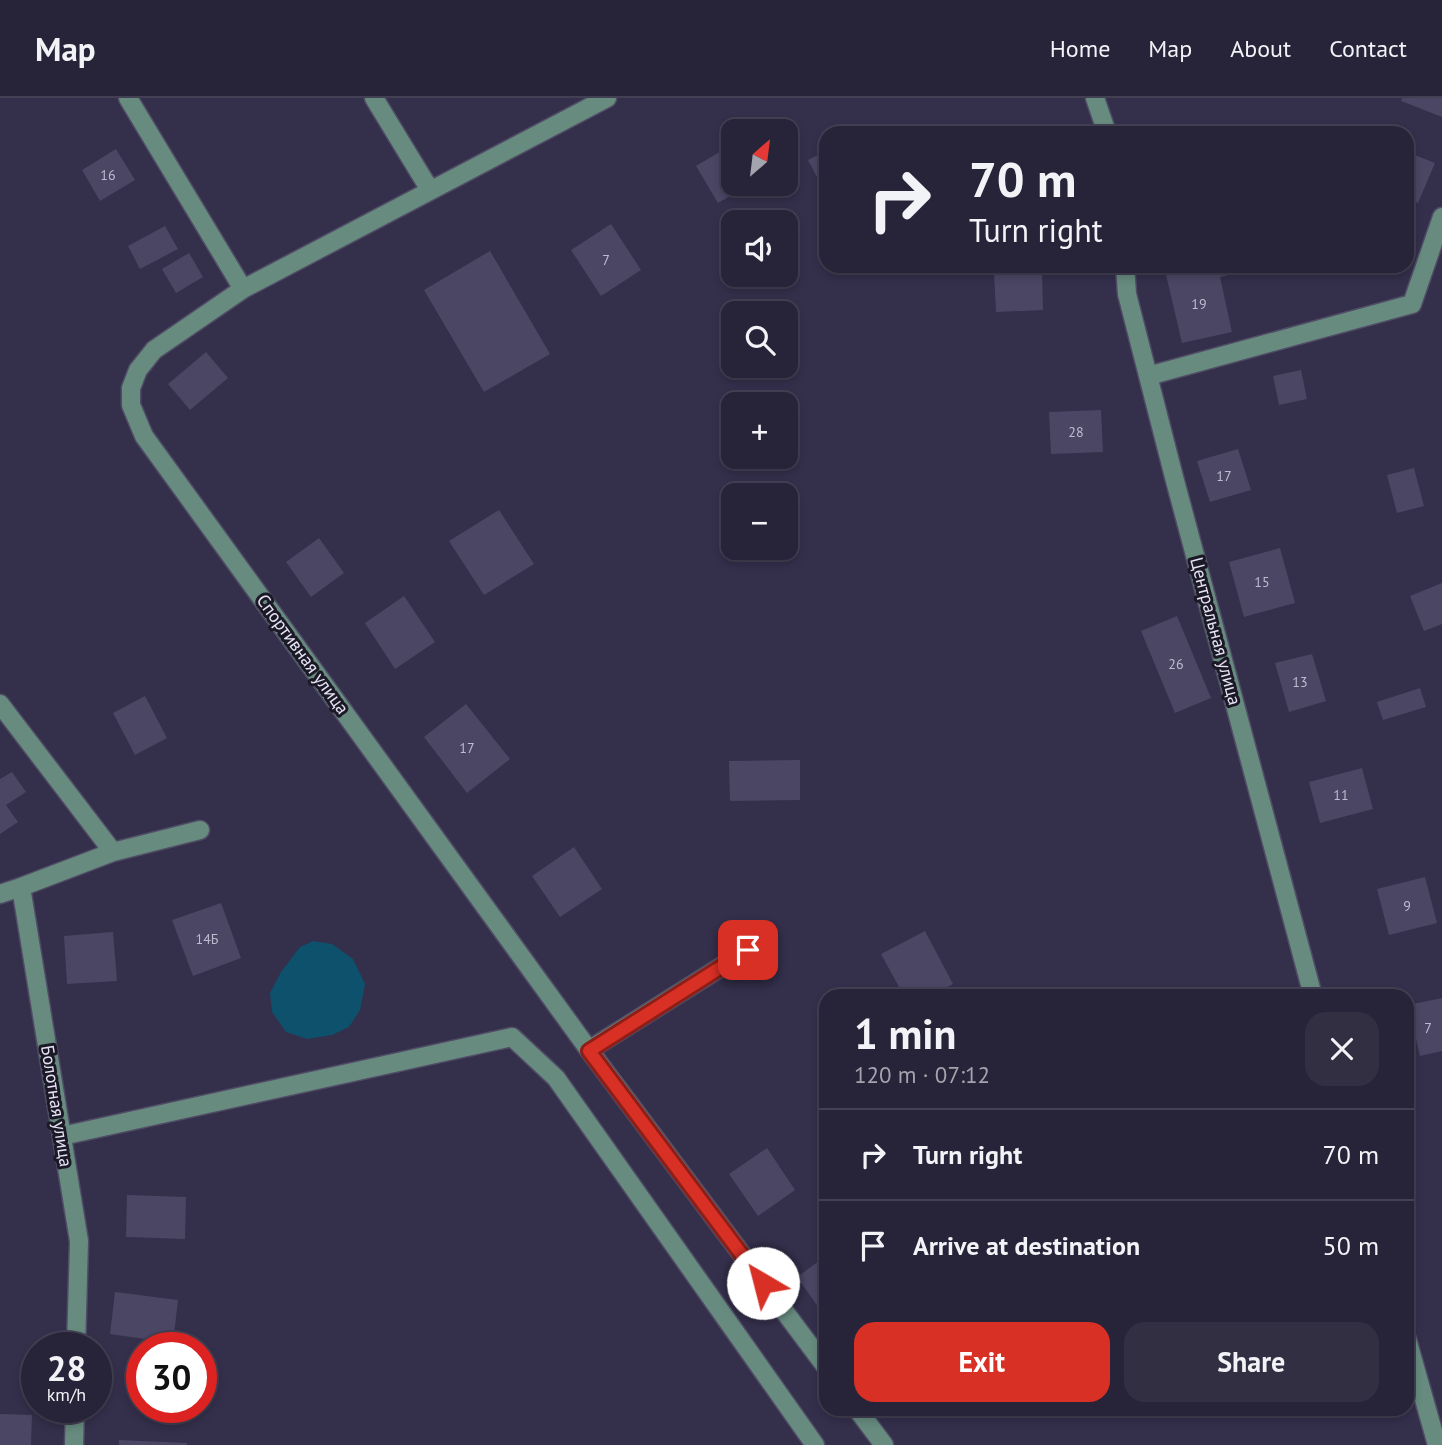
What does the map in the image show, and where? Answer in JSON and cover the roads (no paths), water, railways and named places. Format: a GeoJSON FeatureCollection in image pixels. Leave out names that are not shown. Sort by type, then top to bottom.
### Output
{"type":"FeatureCollection","features":[{"type":"Feature","properties":{"kind":"street"},"geometry":{"type":"LineString","coordinates":[[128,98],[243,289]]}},
{"type":"Feature","properties":{"kind":"street"},"geometry":{"type":"LineString","coordinates":[[374,98],[430,190]]}},
{"type":"Feature","properties":{"kind":"street","name":"Спортивная улица"},"geometry":{"type":"LineString","coordinates":[[607,98],[243,289],[154,350],[138,370],[131,388],[131,405],[145,436],[589,1051],[819,1358]]}},
{"type":"Feature","properties":{"kind":"street"},"geometry":{"type":"LineString","coordinates":[[1095,98],[1105,126]]}},
{"type":"Feature","properties":{"kind":"street"},"geometry":{"type":"LineString","coordinates":[[1148,376],[1412,304],[1442,217]]}},
{"type":"Feature","properties":{"kind":"street","name":"Центральная улица"},"geometry":{"type":"LineString","coordinates":[[1125,273],[1127,295],[1148,376],[1311,989]]}},
{"type":"Feature","properties":{"kind":"street"},"geometry":{"type":"LineString","coordinates":[[0,704],[113,852]]}},
{"type":"Feature","properties":{"kind":"street"},"geometry":{"type":"LineString","coordinates":[[0,894],[113,852],[200,830]]}},
{"type":"Feature","properties":{"kind":"street","name":"Болотная улица"},"geometry":{"type":"LineString","coordinates":[[21,887],[79,1241],[76,1332]]}},
{"type":"Feature","properties":{"kind":"street"},"geometry":{"type":"LineString","coordinates":[[589,1051],[748,950]]}},
{"type":"Feature","properties":{"kind":"street"},"geometry":{"type":"LineString","coordinates":[[62,1136],[512,1037],[556,1077],[815,1445]]}},
{"type":"Feature","properties":{"kind":"street"},"geometry":{"type":"LineString","coordinates":[[1414,1364],[1437,1445]]}},
{"type":"Feature","properties":{"kind":"street"},"geometry":{"type":"LineString","coordinates":[[862,1416],[884,1445]]}},
{"type":"Feature","properties":{"kind":"street"},"geometry":{"type":"LineString","coordinates":[[74,1445],[75,1423]]}},
{"type":"Feature","properties":{"kind":"water"},"geometry":{"type":"Polygon","coordinates":[[[313,941],[332,944],[353,959],[365,984],[360,1010],[349,1027],[332,1035],[307,1039],[286,1032],[272,1012],[270,993],[281,972],[300,947],[313,941]]]}}]}
